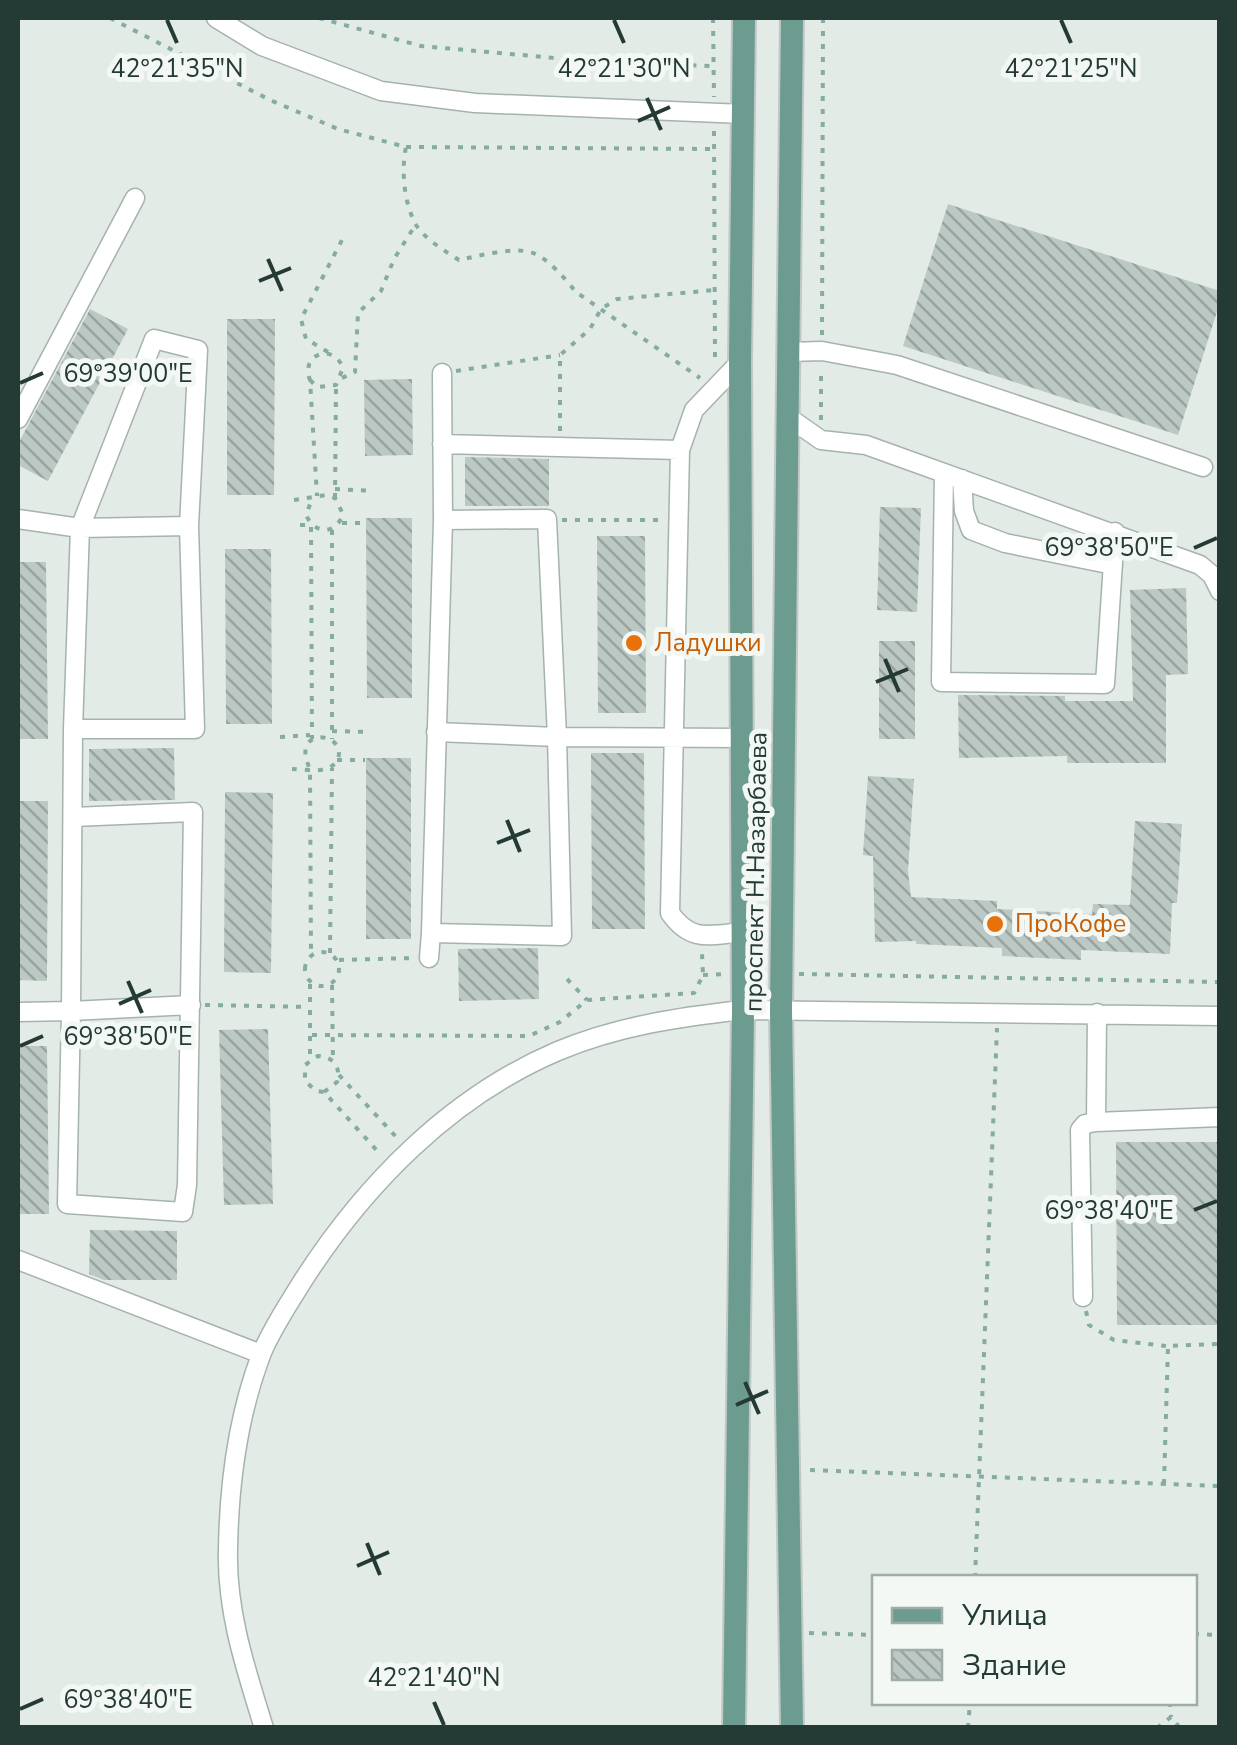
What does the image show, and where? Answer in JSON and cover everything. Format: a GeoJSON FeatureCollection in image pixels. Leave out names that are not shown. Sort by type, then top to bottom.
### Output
{"type":"FeatureCollection","features":[{"type":"Feature","properties":{"kind":"main road","name":"проспект Н.Назарбаева"},"geometry":{"type":"LineString","coordinates":[[734,1728],[743,1010],[740,362],[744,18]]}},
{"type":"Feature","properties":{"kind":"main road","name":"проспект Н.Назарбаева"},"geometry":{"type":"LineString","coordinates":[[792,18],[781,1010],[792,1728]]}},
{"type":"Feature","properties":{"kind":"street"},"geometry":{"type":"LineString","coordinates":[[216,18],[262,46],[381,91],[475,103],[744,114]]}},
{"type":"Feature","properties":{"kind":"street"},"geometry":{"type":"LineString","coordinates":[[18,419],[135,198]]}},
{"type":"Feature","properties":{"kind":"street"},"geometry":{"type":"LineString","coordinates":[[73,729],[195,729],[189,526],[198,350],[154,339],[80,528],[73,729],[66,1204],[183,1212],[193,812],[73,817]]}},
{"type":"Feature","properties":{"kind":"street"},"geometry":{"type":"LineString","coordinates":[[788,352],[822,351],[897,366],[1203,467]]}},
{"type":"Feature","properties":{"kind":"street"},"geometry":{"type":"LineString","coordinates":[[740,362],[694,410],[680,450],[670,913],[682,930],[701,936],[743,932]]}},
{"type":"Feature","properties":{"kind":"street"},"geometry":{"type":"LineString","coordinates":[[429,958],[442,520],[442,373]]}},
{"type":"Feature","properties":{"kind":"street"},"geometry":{"type":"LineString","coordinates":[[788,417],[821,440],[866,445],[1200,565],[1220,591]]}},
{"type":"Feature","properties":{"kind":"street"},"geometry":{"type":"LineString","coordinates":[[442,444],[680,450]]}},
{"type":"Feature","properties":{"kind":"street"},"geometry":{"type":"LineString","coordinates":[[953,476],[971,530],[1005,543],[1113,565]]}},
{"type":"Feature","properties":{"kind":"street"},"geometry":{"type":"LineString","coordinates":[[953,476],[941,682],[1105,684],[1115,532]]}},
{"type":"Feature","properties":{"kind":"street"},"geometry":{"type":"LineString","coordinates":[[18,518],[80,528],[189,526]]}},
{"type":"Feature","properties":{"kind":"street"},"geometry":{"type":"LineString","coordinates":[[431,933],[562,936],[548,520],[442,520]]}},
{"type":"Feature","properties":{"kind":"street"},"geometry":{"type":"LineString","coordinates":[[436,732],[743,738]]}},
{"type":"Feature","properties":{"kind":"street"},"geometry":{"type":"LineString","coordinates":[[18,1012],[191,1005]]}},
{"type":"Feature","properties":{"kind":"street"},"geometry":{"type":"LineString","coordinates":[[264,1728],[237,1641],[227,1553],[236,1449],[261,1354],[332,1235],[391,1166],[471,1099],[556,1052],[623,1028],[743,1010],[1220,1016]]}},
{"type":"Feature","properties":{"kind":"street"},"geometry":{"type":"LineString","coordinates":[[1096,1122],[1097,1013]]}},
{"type":"Feature","properties":{"kind":"street"},"geometry":{"type":"LineString","coordinates":[[1084,1297],[1080,1130],[1085,1124],[1096,1122],[1220,1117]]}},
{"type":"Feature","properties":{"kind":"street"},"geometry":{"type":"LineString","coordinates":[[18,1260],[261,1354]]}},
{"type":"Feature","properties":{"kind":"path"},"geometry":{"type":"LineString","coordinates":[[110,18],[270,100],[338,129],[406,148],[714,149]]}},
{"type":"Feature","properties":{"kind":"path"},"geometry":{"type":"LineString","coordinates":[[319,18],[421,46],[610,63],[713,66]]}},
{"type":"Feature","properties":{"kind":"path"},"geometry":{"type":"LineString","coordinates":[[713,18],[715,389]]}},
{"type":"Feature","properties":{"kind":"path"},"geometry":{"type":"LineString","coordinates":[[821,440],[823,18]]}},
{"type":"Feature","properties":{"kind":"path"},"geometry":{"type":"LineString","coordinates":[[406,148],[401,170],[416,224],[435,244],[459,260],[493,252],[532,252],[562,275],[576,292],[715,389]]}},
{"type":"Feature","properties":{"kind":"path"},"geometry":{"type":"LineString","coordinates":[[341,378],[354,372],[358,313],[380,291],[416,224]]}},
{"type":"Feature","properties":{"kind":"path"},"geometry":{"type":"LineString","coordinates":[[300,525],[332,530],[343,514],[335,489],[336,385],[343,368],[340,359],[306,339],[301,319],[342,240]]}},
{"type":"Feature","properties":{"kind":"path"},"geometry":{"type":"LineString","coordinates":[[442,373],[560,354],[590,329],[601,309],[617,299],[714,290]]}},
{"type":"Feature","properties":{"kind":"path"},"geometry":{"type":"LineString","coordinates":[[311,955],[310,769],[305,748],[312,737],[310,525],[306,515],[314,498],[307,370],[310,360],[319,353],[330,353]]}},
{"type":"Feature","properties":{"kind":"path"},"geometry":{"type":"LineString","coordinates":[[560,354],[560,447]]}},
{"type":"Feature","properties":{"kind":"path"},"geometry":{"type":"LineString","coordinates":[[310,380],[318,387],[336,385]]}},
{"type":"Feature","properties":{"kind":"path"},"geometry":{"type":"LineString","coordinates":[[335,489],[374,491]]}},
{"type":"Feature","properties":{"kind":"path"},"geometry":{"type":"LineString","coordinates":[[294,500],[335,498]]}},
{"type":"Feature","properties":{"kind":"path"},"geometry":{"type":"LineString","coordinates":[[548,520],[676,520]]}},
{"type":"Feature","properties":{"kind":"path"},"geometry":{"type":"LineString","coordinates":[[340,523],[362,523]]}},
{"type":"Feature","properties":{"kind":"path"},"geometry":{"type":"LineString","coordinates":[[330,953],[332,768],[338,748],[332,739],[332,530]]}},
{"type":"Feature","properties":{"kind":"path"},"geometry":{"type":"LineString","coordinates":[[332,731],[368,732]]}},
{"type":"Feature","properties":{"kind":"path"},"geometry":{"type":"LineString","coordinates":[[280,736],[332,739]]}},
{"type":"Feature","properties":{"kind":"path"},"geometry":{"type":"LineString","coordinates":[[337,760],[364,760]]}},
{"type":"Feature","properties":{"kind":"path"},"geometry":{"type":"LineString","coordinates":[[292,768],[332,768]]}},
{"type":"Feature","properties":{"kind":"path"},"geometry":{"type":"LineString","coordinates":[[312,1034],[528,1036],[560,1022],[587,1000],[694,993],[704,975],[701,936]]}},
{"type":"Feature","properties":{"kind":"path"},"geometry":{"type":"LineString","coordinates":[[310,1060],[310,982],[305,963],[320,951],[330,953],[340,970],[332,983],[333,1060],[339,1075],[409,1151]]}},
{"type":"Feature","properties":{"kind":"path"},"geometry":{"type":"LineString","coordinates":[[337,960],[429,958]]}},
{"type":"Feature","properties":{"kind":"path"},"geometry":{"type":"LineString","coordinates":[[784,974],[1220,982]]}},
{"type":"Feature","properties":{"kind":"path"},"geometry":{"type":"LineString","coordinates":[[568,979],[587,1000]]}},
{"type":"Feature","properties":{"kind":"path"},"geometry":{"type":"LineString","coordinates":[[310,982],[319,986],[332,983]]}},
{"type":"Feature","properties":{"kind":"path"},"geometry":{"type":"LineString","coordinates":[[191,1005],[309,1007]]}},
{"type":"Feature","properties":{"kind":"path"},"geometry":{"type":"LineString","coordinates":[[975,1575],[998,1013]]}},
{"type":"Feature","properties":{"kind":"path"},"geometry":{"type":"LineString","coordinates":[[333,1060],[318,1056],[310,1060],[305,1066],[304,1081],[324,1092],[332,1088],[339,1075]]}},
{"type":"Feature","properties":{"kind":"path"},"geometry":{"type":"LineString","coordinates":[[324,1092],[391,1166]]}},
{"type":"Feature","properties":{"kind":"path"},"geometry":{"type":"LineString","coordinates":[[1084,1297],[1089,1326],[1114,1340],[1168,1346],[1220,1344]]}},
{"type":"Feature","properties":{"kind":"path"},"geometry":{"type":"LineString","coordinates":[[1164,1484],[1168,1346]]}},
{"type":"Feature","properties":{"kind":"path"},"geometry":{"type":"LineString","coordinates":[[788,1469],[1220,1486]]}},
{"type":"Feature","properties":{"kind":"path"},"geometry":{"type":"LineString","coordinates":[[790,1632],[872,1635]]}},
{"type":"Feature","properties":{"kind":"path"},"geometry":{"type":"LineString","coordinates":[[1170,1705],[1171,1718],[1180,1728]]}},
{"type":"Feature","properties":{"kind":"path"},"geometry":{"type":"LineString","coordinates":[[1156,1728],[1171,1718]]}},
{"type":"Feature","properties":{"kind":"building"},"geometry":{"type":"Polygon","coordinates":[[[948,204],[1220,291],[1220,302],[1178,435],[903,346],[948,204]]]}},
{"type":"Feature","properties":{"kind":"building"},"geometry":{"type":"Polygon","coordinates":[[[90,309],[128,329],[48,481],[18,465],[18,444],[90,309]]]}},
{"type":"Feature","properties":{"kind":"building"},"geometry":{"type":"Polygon","coordinates":[[[227,319],[275,319],[274,495],[227,495],[227,319]]]}},
{"type":"Feature","properties":{"kind":"building"},"geometry":{"type":"Polygon","coordinates":[[[412,379],[413,455],[365,456],[364,380],[412,379]]]}},
{"type":"Feature","properties":{"kind":"building"},"geometry":{"type":"Polygon","coordinates":[[[465,457],[549,459],[549,506],[465,506],[465,457]]]}},
{"type":"Feature","properties":{"kind":"building"},"geometry":{"type":"Polygon","coordinates":[[[880,507],[921,508],[917,612],[877,610],[880,507]]]}},
{"type":"Feature","properties":{"kind":"building"},"geometry":{"type":"Polygon","coordinates":[[[366,518],[412,518],[412,698],[367,698],[366,518]]]}},
{"type":"Feature","properties":{"kind":"building"},"geometry":{"type":"Polygon","coordinates":[[[597,536],[645,536],[646,713],[598,713],[597,536]]]}},
{"type":"Feature","properties":{"kind":"building"},"geometry":{"type":"Polygon","coordinates":[[[225,549],[271,549],[272,724],[226,724],[225,549]]]}},
{"type":"Feature","properties":{"kind":"building"},"geometry":{"type":"Polygon","coordinates":[[[18,562],[46,562],[48,739],[18,739],[18,562]]]}},
{"type":"Feature","properties":{"kind":"building"},"geometry":{"type":"Polygon","coordinates":[[[1186,588],[1188,674],[1166,675],[1166,763],[1067,763],[1067,756],[959,758],[958,695],[1133,701],[1130,590],[1186,588]]]}},
{"type":"Feature","properties":{"kind":"building"},"geometry":{"type":"Polygon","coordinates":[[[879,641],[915,641],[915,739],[879,739],[879,641]]]}},
{"type":"Feature","properties":{"kind":"building"},"geometry":{"type":"Polygon","coordinates":[[[174,748],[175,800],[89,801],[89,749],[174,748]]]}},
{"type":"Feature","properties":{"kind":"building"},"geometry":{"type":"Polygon","coordinates":[[[591,753],[644,753],[645,929],[592,929],[591,753]]]}},
{"type":"Feature","properties":{"kind":"building"},"geometry":{"type":"Polygon","coordinates":[[[366,758],[411,758],[411,939],[366,939],[366,758]]]}},
{"type":"Feature","properties":{"kind":"building"},"geometry":{"type":"Polygon","coordinates":[[[868,776],[914,779],[908,871],[911,897],[997,901],[997,909],[1092,914],[1093,904],[1130,905],[1135,821],[1182,824],[1170,954],[1081,950],[1081,960],[1002,956],[1002,948],[875,942],[873,856],[863,855],[868,776]]]}},
{"type":"Feature","properties":{"kind":"building"},"geometry":{"type":"Polygon","coordinates":[[[225,792],[273,793],[271,973],[224,972],[225,792]]]}},
{"type":"Feature","properties":{"kind":"building"},"geometry":{"type":"Polygon","coordinates":[[[18,801],[48,801],[47,981],[18,980],[18,801]]]}},
{"type":"Feature","properties":{"kind":"building"},"geometry":{"type":"Polygon","coordinates":[[[538,948],[539,999],[459,1001],[458,949],[538,948]]]}},
{"type":"Feature","properties":{"kind":"building"},"geometry":{"type":"Polygon","coordinates":[[[268,1029],[273,1204],[224,1205],[219,1030],[268,1029]]]}},
{"type":"Feature","properties":{"kind":"building"},"geometry":{"type":"Polygon","coordinates":[[[18,1046],[47,1046],[49,1214],[18,1214],[18,1046]]]}},
{"type":"Feature","properties":{"kind":"building"},"geometry":{"type":"Polygon","coordinates":[[[1116,1142],[1220,1142],[1220,1325],[1117,1325],[1116,1142]]]}},
{"type":"Feature","properties":{"kind":"building"},"geometry":{"type":"Polygon","coordinates":[[[90,1230],[177,1231],[177,1280],[104,1280],[89,1274],[90,1230]]]}},
{"type":"Feature","properties":{"kind":"place","name":"Ладушки"},"geometry":{"type":"Point","coordinates":[634,643]}},
{"type":"Feature","properties":{"kind":"place","name":"ПроКофе"},"geometry":{"type":"Point","coordinates":[995,924]}}]}
